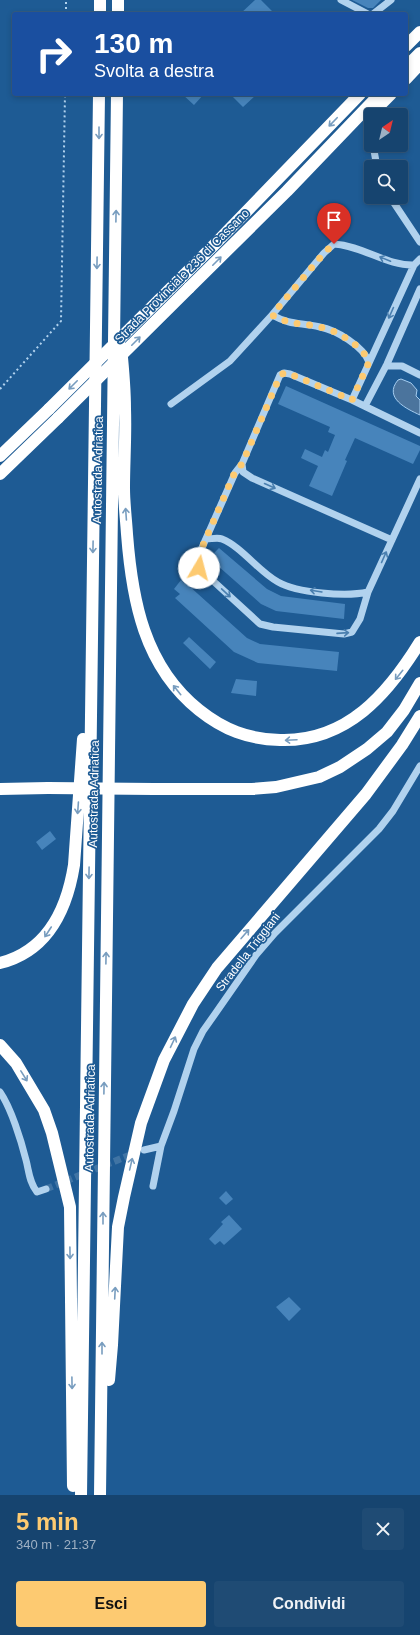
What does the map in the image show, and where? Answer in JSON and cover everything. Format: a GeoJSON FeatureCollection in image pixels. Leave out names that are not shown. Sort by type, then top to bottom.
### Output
{"type":"FeatureCollection","features":[{"type":"Feature","properties":{"kind":"highway"},"geometry":{"type":"LineString","coordinates":[[100,0],[100,12]]}},
{"type":"Feature","properties":{"kind":"highway"},"geometry":{"type":"LineString","coordinates":[[118,0],[118,12]]}},
{"type":"Feature","properties":{"kind":"highway"},"geometry":{"type":"LineString","coordinates":[[408,44],[420,32]]}},
{"type":"Feature","properties":{"kind":"highway"},"geometry":{"type":"LineString","coordinates":[[408,65],[420,53]]}},
{"type":"Feature","properties":{"kind":"highway"},"geometry":{"type":"LineString","coordinates":[[408,77],[420,64]]}},
{"type":"Feature","properties":{"kind":"highway","name":"Autostrada Adriatica"},"geometry":{"type":"LineString","coordinates":[[81,1495],[99,96]]}},
{"type":"Feature","properties":{"kind":"highway","name":"Autostrada Adriatica"},"geometry":{"type":"LineString","coordinates":[[100,1495],[103,1126],[117,96]]}},
{"type":"Feature","properties":{"kind":"highway","name":"Strada Provinciale 236 di Cassano"},"geometry":{"type":"LineString","coordinates":[[0,456],[215,244],[358,96]]}},
{"type":"Feature","properties":{"kind":"highway","name":"Strada Provinciale 236 di Cassano"},"geometry":{"type":"LineString","coordinates":[[0,474],[287,191],[378,96]]}},
{"type":"Feature","properties":{"kind":"highway"},"geometry":{"type":"LineString","coordinates":[[287,191],[343,144],[389,96]]}},
{"type":"Feature","properties":{"kind":"highway"},"geometry":{"type":"LineString","coordinates":[[114,298],[122,348],[125,410],[124,488],[129,556],[136,603],[150,646],[169,680],[184,698],[204,715],[233,732],[272,740],[292,740],[321,735],[346,724],[369,707],[386,691],[404,668],[420,642]]}},
{"type":"Feature","properties":{"kind":"highway"},"geometry":{"type":"LineString","coordinates":[[0,962],[15,959],[43,939],[59,916],[71,884],[74,865],[92,616]]}},
{"type":"Feature","properties":{"kind":"highway"},"geometry":{"type":"LineString","coordinates":[[0,789],[252,789],[276,787],[319,777],[340,767],[367,749],[387,732],[404,710],[420,683]]}},
{"type":"Feature","properties":{"kind":"highway"},"geometry":{"type":"LineString","coordinates":[[101,1457],[112,1345],[118,1227],[141,1123],[164,1060],[193,1004],[217,968],[366,794],[402,745],[420,716]]}},
{"type":"Feature","properties":{"kind":"highway"},"geometry":{"type":"LineString","coordinates":[[0,1045],[16,1063],[44,1110],[52,1133],[70,1207],[73,1495]]}},
{"type":"Feature","properties":{"kind":"street"},"geometry":{"type":"LineString","coordinates":[[341,0],[364,12]]}},
{"type":"Feature","properties":{"kind":"street"},"geometry":{"type":"LineString","coordinates":[[376,12],[392,0]]}},
{"type":"Feature","properties":{"kind":"street"},"geometry":{"type":"LineString","coordinates":[[395,204],[420,242]]}},
{"type":"Feature","properties":{"kind":"street"},"geometry":{"type":"LineString","coordinates":[[171,404],[230,361],[272,315],[324,253],[334,244],[348,245],[391,261],[414,265]]}},
{"type":"Feature","properties":{"kind":"street"},"geometry":{"type":"LineString","coordinates":[[352,400],[414,265],[420,259]]}},
{"type":"Feature","properties":{"kind":"street"},"geometry":{"type":"LineString","coordinates":[[365,406],[386,366],[420,289]]}},
{"type":"Feature","properties":{"kind":"street"},"geometry":{"type":"LineString","coordinates":[[272,315],[283,322],[321,327],[334,332],[361,349],[369,362]]}},
{"type":"Feature","properties":{"kind":"street"},"geometry":{"type":"LineString","coordinates":[[386,366],[402,366],[420,375]]}},
{"type":"Feature","properties":{"kind":"street"},"geometry":{"type":"LineString","coordinates":[[420,432],[352,400],[290,374],[284,373],[280,376],[242,464],[235,472],[197,559],[199,568],[260,624],[273,627],[336,634],[352,632],[360,619],[368,592],[420,479]]}},
{"type":"Feature","properties":{"kind":"street"},"geometry":{"type":"LineString","coordinates":[[242,464],[243,472],[252,478],[392,540]]}},
{"type":"Feature","properties":{"kind":"street"},"geometry":{"type":"LineString","coordinates":[[207,539],[220,538],[226,541],[272,578],[289,587],[338,595],[368,592]]}},
{"type":"Feature","properties":{"kind":"street","name":"Stradella Triggiani"},"geometry":{"type":"LineString","coordinates":[[153,1186],[161,1146],[194,1049],[211,1019],[256,955],[275,933],[307,898],[379,829],[420,766]]}},
{"type":"Feature","properties":{"kind":"street"},"geometry":{"type":"LineString","coordinates":[[0,1092],[6,1100],[23,1151],[31,1185],[37,1192],[46,1189]]}},
{"type":"Feature","properties":{"kind":"street"},"geometry":{"type":"LineString","coordinates":[[144,1150],[161,1146]]}},
{"type":"Feature","properties":{"kind":"path"},"geometry":{"type":"LineString","coordinates":[[66,0],[66,12]]}},
{"type":"Feature","properties":{"kind":"path"},"geometry":{"type":"LineString","coordinates":[[0,390],[61,321],[65,96]]}},
{"type":"Feature","properties":{"kind":"water"},"geometry":{"type":"Polygon","coordinates":[[[401,379],[411,383],[417,390],[416,396],[420,400],[420,415],[403,406],[395,397],[393,392],[394,386],[398,380],[401,379]]]}},
{"type":"Feature","properties":{"kind":"building"},"geometry":{"type":"Polygon","coordinates":[[[255,0],[261,0],[273,12],[242,12],[255,0]]]}},
{"type":"Feature","properties":{"kind":"building"},"geometry":{"type":"Polygon","coordinates":[[[352,0],[381,0],[373,8],[368,8],[352,0]]]}},
{"type":"Feature","properties":{"kind":"building"},"geometry":{"type":"Polygon","coordinates":[[[184,96],[202,96],[194,105],[184,96]]]}},
{"type":"Feature","properties":{"kind":"building"},"geometry":{"type":"Polygon","coordinates":[[[232,96],[255,96],[243,107],[232,96]]]}},
{"type":"Feature","properties":{"kind":"building"},"geometry":{"type":"Polygon","coordinates":[[[286,386],[420,446],[420,450],[413,464],[355,438],[332,496],[309,486],[318,466],[301,458],[305,449],[322,457],[325,450],[328,452],[335,435],[328,432],[330,427],[278,404],[286,386]]]}},
{"type":"Feature","properties":{"kind":"building"},"geometry":{"type":"Polygon","coordinates":[[[219,548],[267,589],[281,596],[345,604],[344,619],[276,611],[261,604],[209,558],[219,548]]]}},
{"type":"Feature","properties":{"kind":"building"},"geometry":{"type":"Polygon","coordinates":[[[181,580],[247,638],[260,644],[339,652],[337,671],[258,663],[234,652],[175,598],[180,594],[174,589],[181,580]]]}},
{"type":"Feature","properties":{"kind":"building"},"geometry":{"type":"Polygon","coordinates":[[[189,637],[216,662],[210,669],[183,643],[189,637]]]}},
{"type":"Feature","properties":{"kind":"building"},"geometry":{"type":"Polygon","coordinates":[[[236,679],[257,681],[256,696],[231,693],[236,679]]]}},
{"type":"Feature","properties":{"kind":"building"},"geometry":{"type":"Polygon","coordinates":[[[50,831],[56,839],[42,850],[36,842],[50,831]]]}},
{"type":"Feature","properties":{"kind":"building"},"geometry":{"type":"Polygon","coordinates":[[[226,1191],[233,1199],[226,1205],[219,1198],[226,1191]]]}},
{"type":"Feature","properties":{"kind":"building"},"geometry":{"type":"Polygon","coordinates":[[[229,1215],[242,1229],[224,1245],[220,1241],[215,1245],[209,1239],[223,1224],[221,1222],[229,1215]]]}},
{"type":"Feature","properties":{"kind":"building"},"geometry":{"type":"Polygon","coordinates":[[[289,1297],[301,1309],[289,1321],[276,1307],[289,1297]]]}},
{"type":"Feature","properties":{"kind":"tunnel"},"geometry":{"type":"LineString","coordinates":[[46,1189],[135,1153]]}},
{"type":"Feature","properties":{"kind":"route"},"geometry":{"type":"LineString","coordinates":[[199,568],[197,559],[235,472],[242,464],[280,376],[284,373],[290,374],[352,400],[369,362],[361,349],[334,332],[321,327],[283,322],[272,315],[324,253],[334,244]]}}]}
